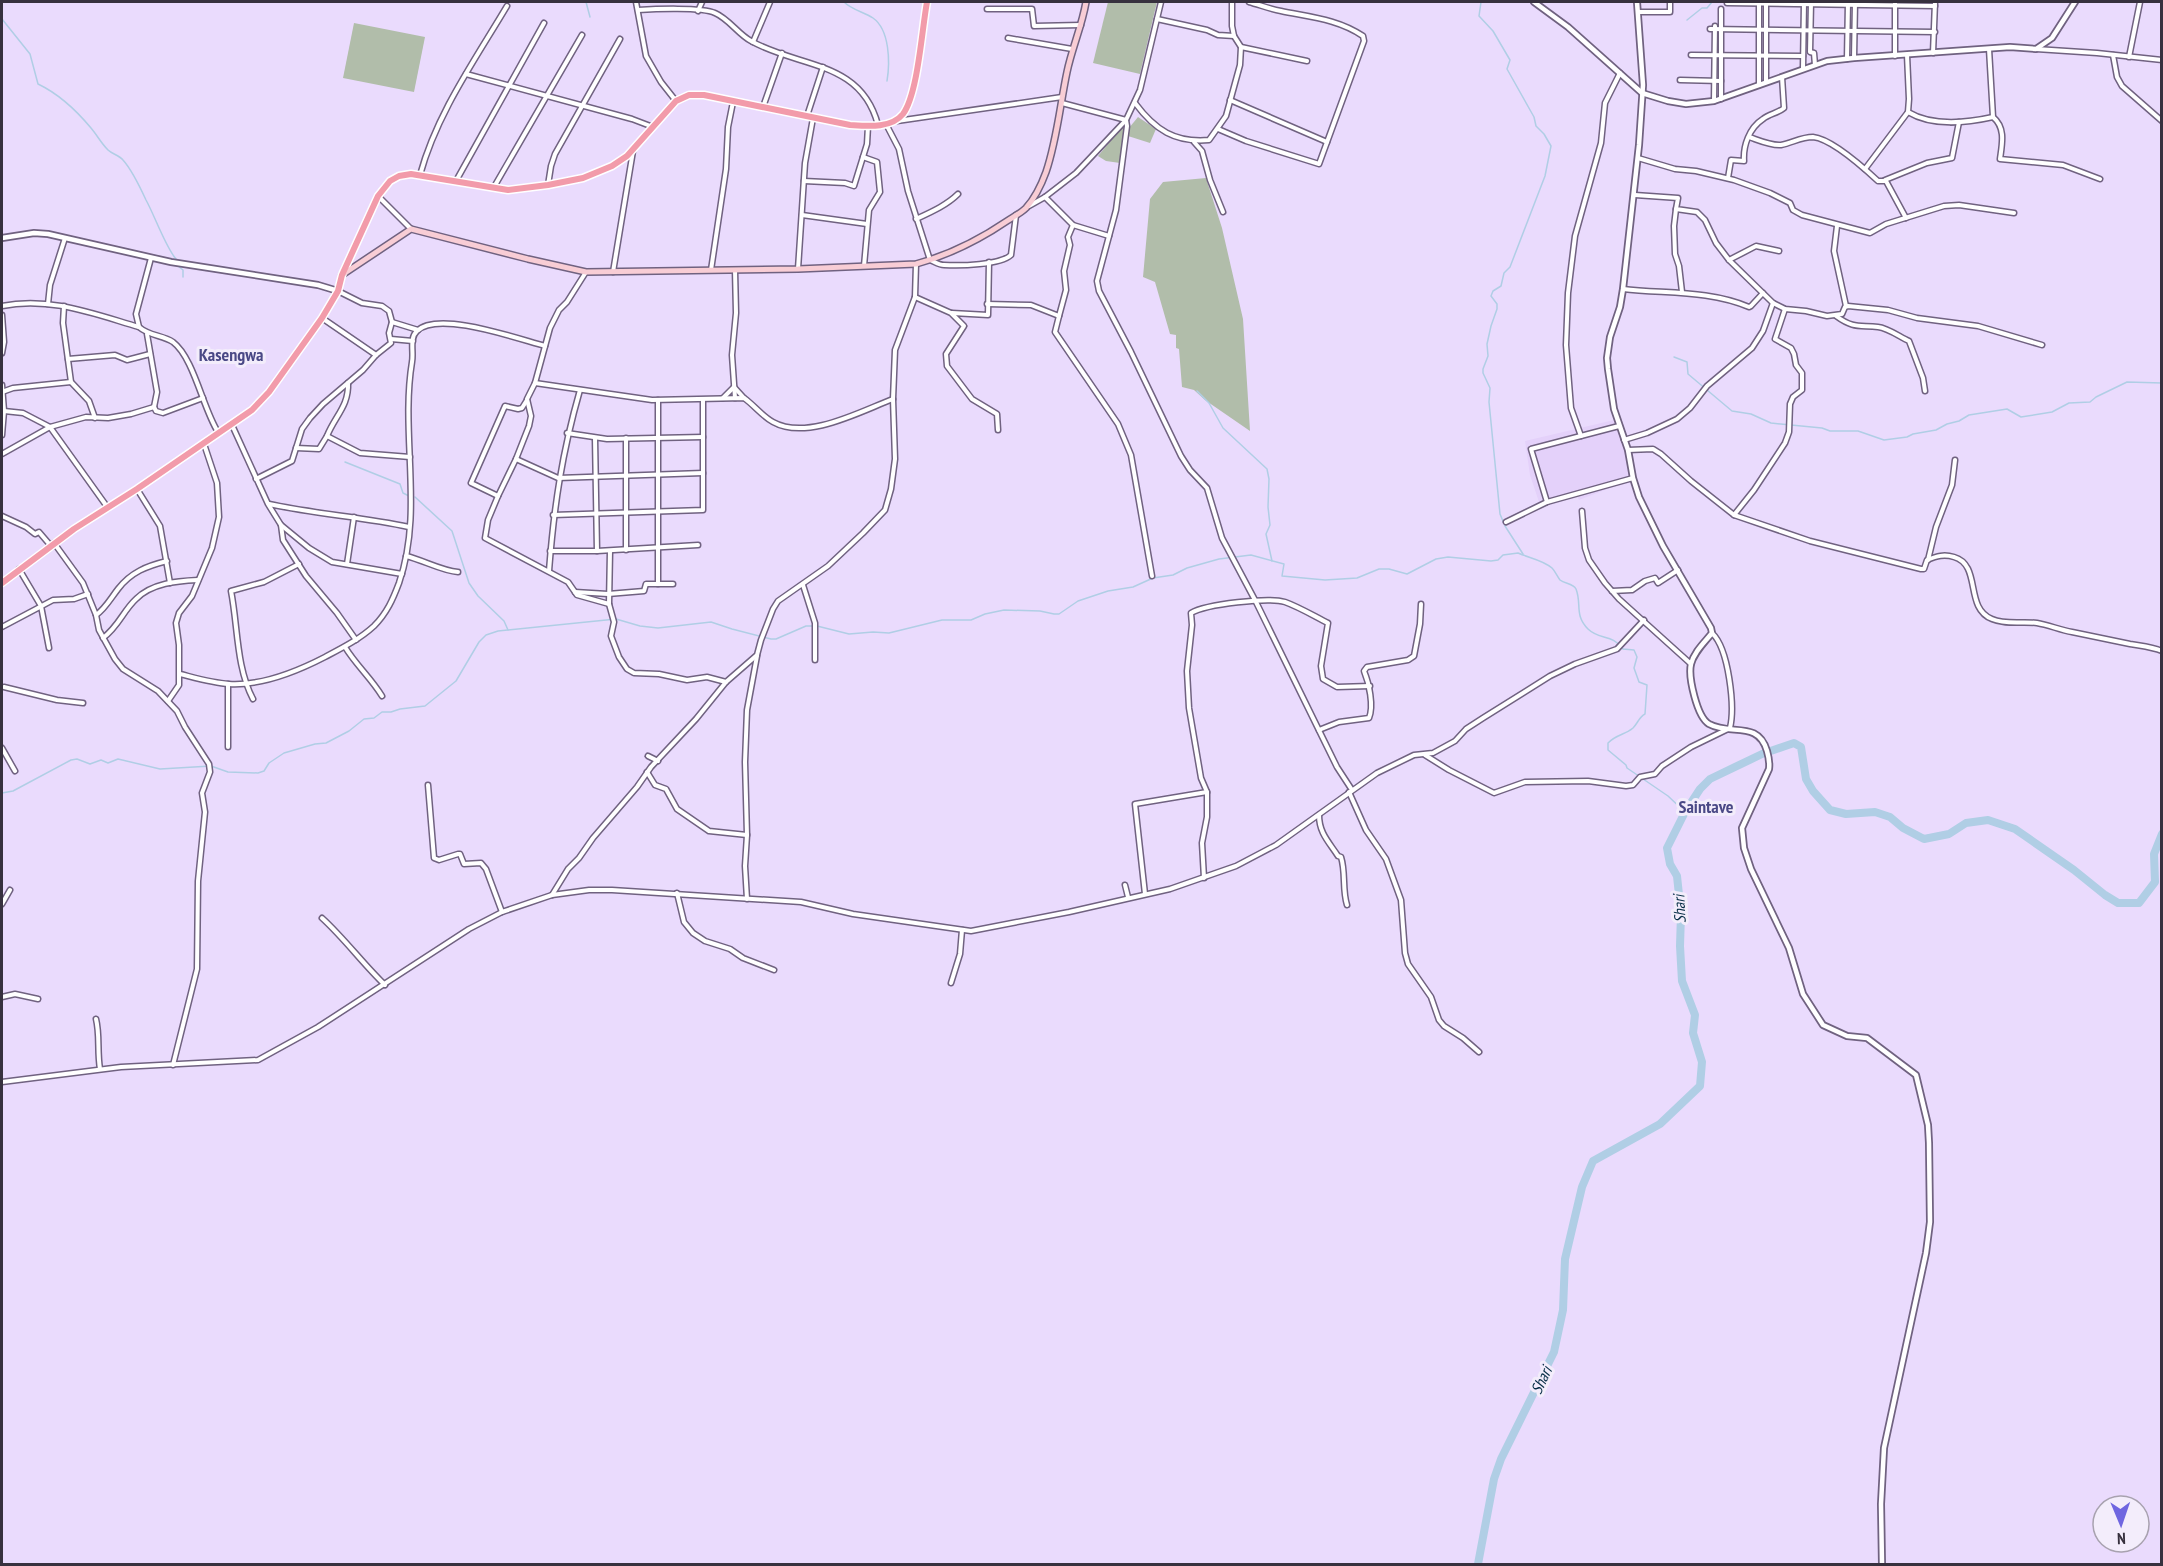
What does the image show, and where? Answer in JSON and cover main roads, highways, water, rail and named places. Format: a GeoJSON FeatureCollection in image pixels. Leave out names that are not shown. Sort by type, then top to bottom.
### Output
{"type":"FeatureCollection","features":[{"type":"Feature","properties":{"kind":"main road"},"geometry":{"type":"LineString","coordinates":[[2,583],[52,545],[252,410],[269,392],[322,318],[338,291],[342,275],[378,196],[390,181],[399,176],[420,175],[508,190],[583,178],[612,166],[633,150],[676,101],[689,95],[704,95],[850,125],[882,125],[894,121],[902,115],[910,98],[927,2]]}},
{"type":"Feature","properties":{"kind":"main road"},"geometry":{"type":"LineString","coordinates":[[342,275],[411,229],[586,272],[798,269],[916,264],[930,260],[980,239],[1026,208],[1046,173],[1072,49],[1082,25],[1086,2]]}},
{"type":"Feature","properties":{"kind":"waterway"},"geometry":{"type":"LineString","coordinates":[[586,2],[590,17]]}},
{"type":"Feature","properties":{"kind":"waterway"},"geometry":{"type":"LineString","coordinates":[[844,2],[873,18],[883,30],[888,47],[887,81]]}},
{"type":"Feature","properties":{"kind":"waterway"},"geometry":{"type":"LineString","coordinates":[[1481,2],[1479,16],[1493,31],[1510,60],[1507,69],[1534,117],[1536,126],[1551,146],[1545,176],[1510,267],[1504,273],[1501,286],[1493,291],[1491,296],[1497,304],[1497,309],[1491,326],[1487,344],[1488,356],[1483,369],[1490,388],[1489,402],[1500,514],[1523,554]]}},
{"type":"Feature","properties":{"kind":"waterway"},"geometry":{"type":"LineString","coordinates":[[1687,20],[1702,8],[1707,8],[1712,2]]}},
{"type":"Feature","properties":{"kind":"waterway"},"geometry":{"type":"LineString","coordinates":[[2,19],[30,54],[38,84],[73,109],[103,145],[126,164],[169,249],[177,260]]}},
{"type":"Feature","properties":{"kind":"waterway"},"geometry":{"type":"LineString","coordinates":[[178,266],[183,270],[183,277]]}},
{"type":"Feature","properties":{"kind":"waterway"},"geometry":{"type":"LineString","coordinates":[[1674,357],[1687,362],[1688,374],[1732,411],[1751,414],[1771,423],[1822,428],[1830,431],[1858,431],[1884,440],[1936,430],[1969,415],[2007,409],[2021,417],[2052,412],[2069,403],[2090,402],[2127,382],[2162,383]]}},
{"type":"Feature","properties":{"kind":"waterway"},"geometry":{"type":"LineString","coordinates":[[1197,391],[1209,403],[1223,428],[1267,469],[1270,525],[1266,534],[1272,561]]}},
{"type":"Feature","properties":{"kind":"waterway"},"geometry":{"type":"LineString","coordinates":[[345,462],[400,484],[403,493],[409,496]]}},
{"type":"Feature","properties":{"kind":"waterway"},"geometry":{"type":"LineString","coordinates":[[415,497],[452,531],[469,583],[478,596],[504,621],[508,630]]}},
{"type":"Feature","properties":{"kind":"waterway"},"geometry":{"type":"LineString","coordinates":[[2,793],[13,791],[77,759],[90,764],[101,760],[108,763],[118,759],[160,769],[211,766],[228,772],[258,773],[264,771],[269,763],[284,753],[326,743],[349,731],[364,719],[374,718],[382,712],[425,706],[456,681],[479,642],[486,635],[498,631],[616,619],[640,626],[658,628],[711,622],[771,639],[806,626],[817,626],[849,634],[889,633],[942,620],[971,620],[1004,610],[1059,614],[1078,601],[1108,591],[1133,587],[1153,578],[1173,575],[1187,568],[1219,559],[1251,555],[1284,564],[1282,576],[1325,580],[1357,578],[1379,569],[1407,574],[1436,559],[1448,557],[1491,561],[1498,560],[1503,555],[1518,553],[1548,565],[1560,580],[1575,587],[1581,619],[1588,629],[1597,635],[1615,641],[1623,649],[1634,650],[1637,657],[1634,668],[1639,682],[1647,685],[1645,714],[1633,728],[1608,743],[1608,750],[1627,768],[1668,796],[1685,812]]}},
{"type":"Feature","properties":{"kind":"waterway","name":"Shari"},"geometry":{"type":"LineString","coordinates":[[1478,1564],[1494,1479],[1501,1459],[1554,1352],[1563,1310],[1565,1259],[1582,1187],[1593,1161],[1660,1124],[1700,1086],[1702,1062],[1693,1033],[1695,1015],[1682,981],[1681,914],[1677,876],[1670,864],[1667,848],[1685,812],[1700,789],[1710,779],[1762,754],[1794,743],[1801,747],[1806,779],[1813,791],[1830,810],[1846,814],[1875,812],[1890,817],[1903,828],[1924,839],[1949,834],[1966,823],[1988,820],[2015,829],[2118,903],[2139,903],[2155,882],[2154,854],[2162,834]]}},
{"type":"Feature","properties":{"kind":"district","name":"Kasengwa"},"geometry":{"type":"Point","coordinates":[231,354]}},
{"type":"Feature","properties":{"kind":"district","name":"Saintave"},"geometry":{"type":"Point","coordinates":[1706,806]}}]}
